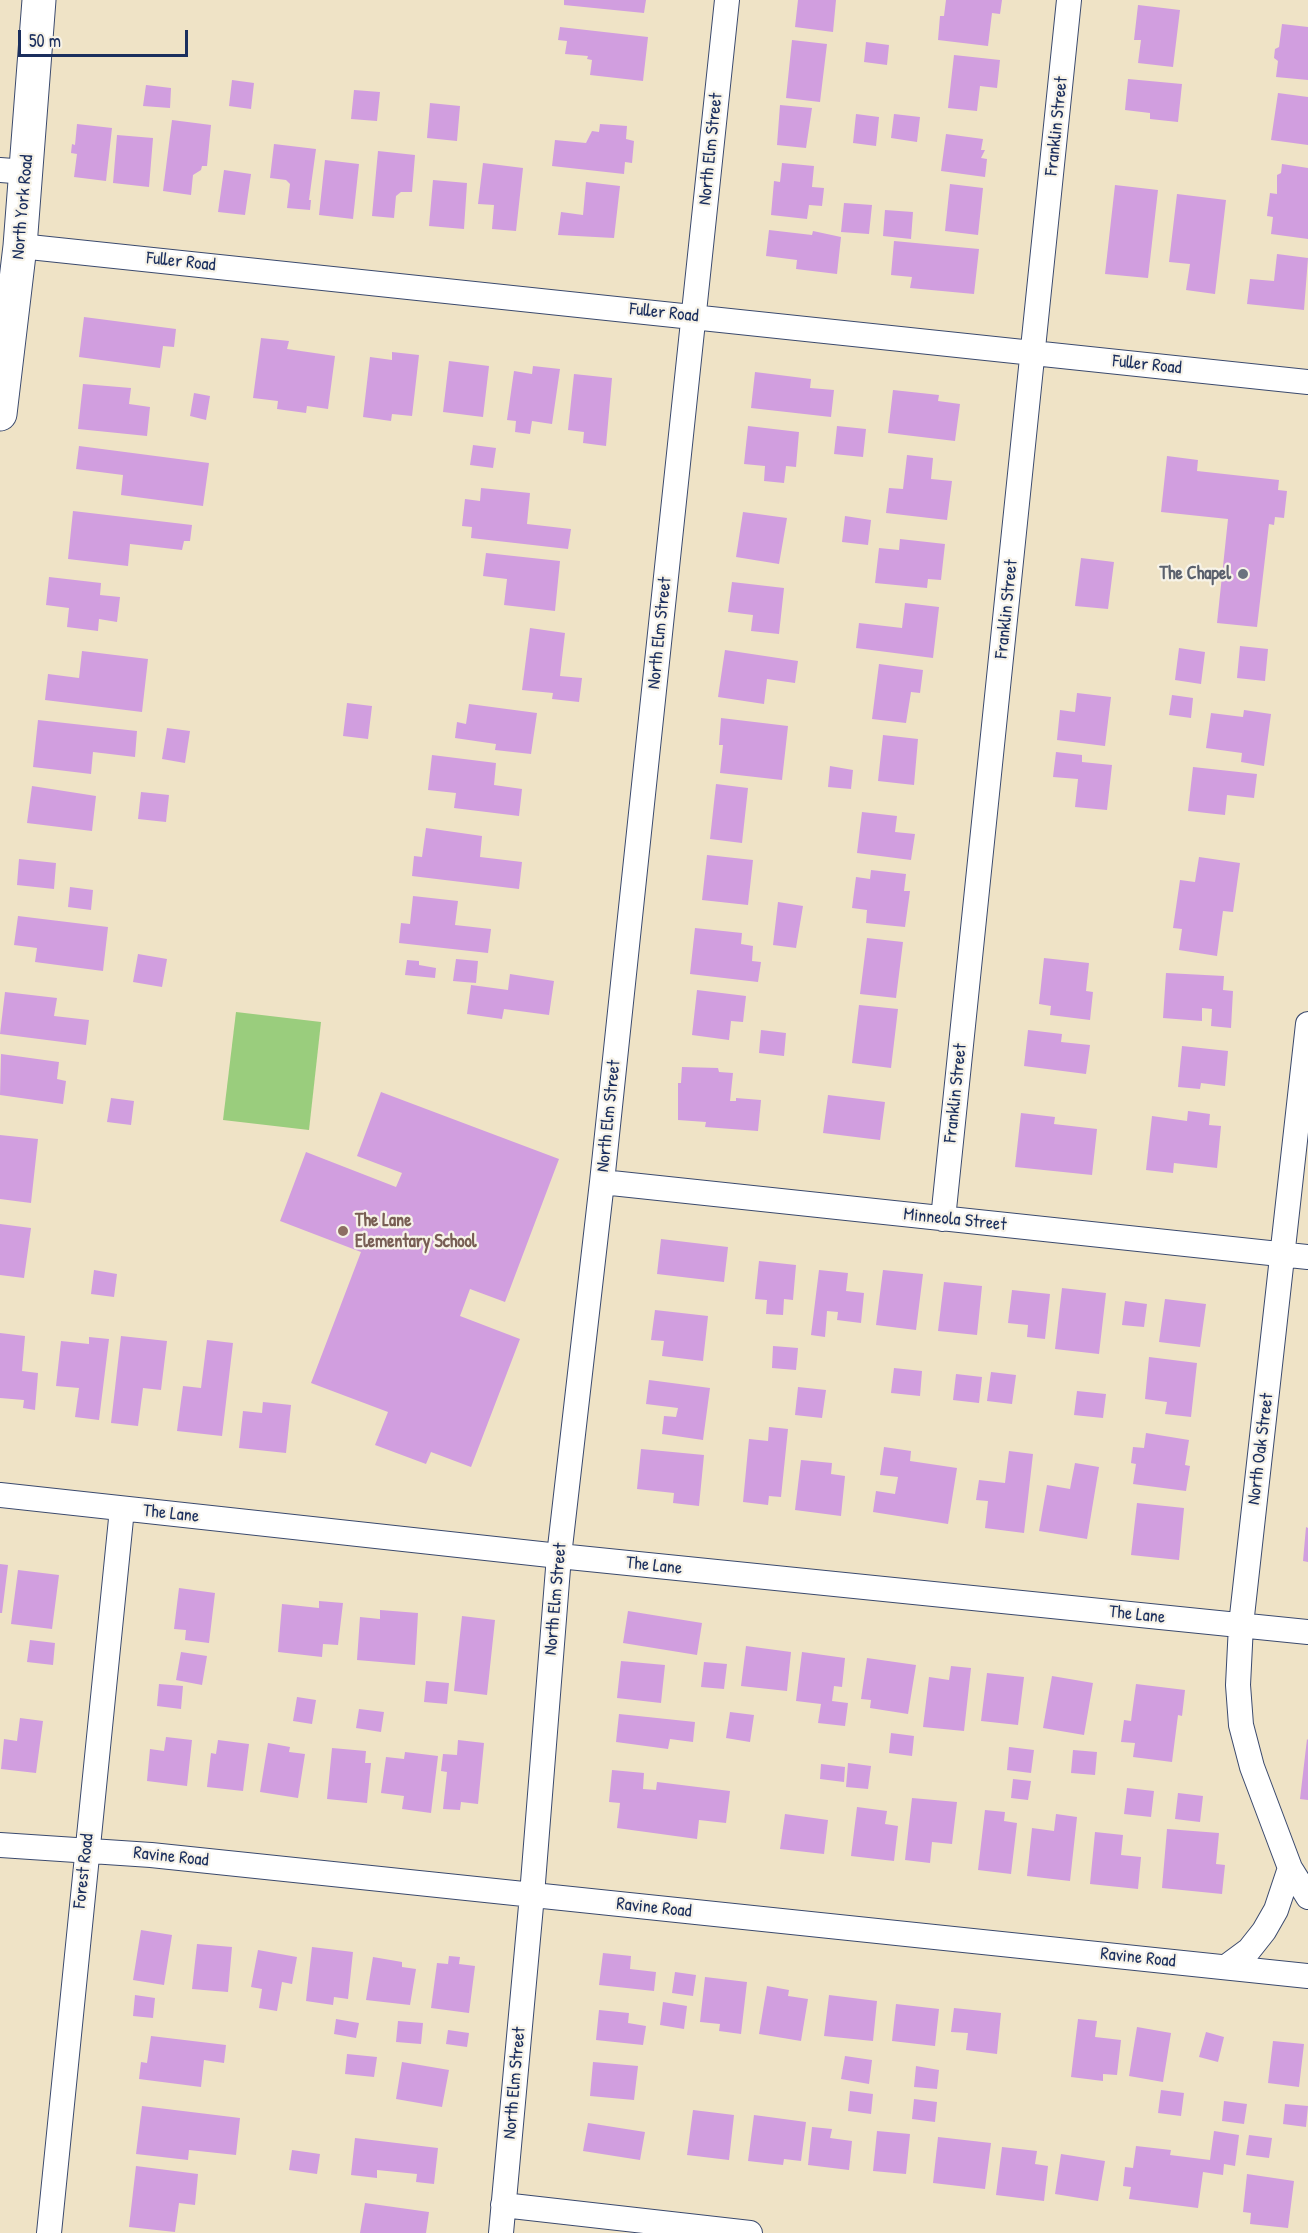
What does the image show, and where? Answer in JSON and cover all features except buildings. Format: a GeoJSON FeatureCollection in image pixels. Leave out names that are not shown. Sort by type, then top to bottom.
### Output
{"type":"FeatureCollection","features":[{"type":"Feature","properties":{"kind":"main road","name":"North York Road"},"geometry":{"type":"LineString","coordinates":[[0,414],[20,246],[13,171],[39,0]]}},
{"type":"Feature","properties":{"kind":"street","name":"North Elm Street"},"geometry":{"type":"LineString","coordinates":[[501,2233],[532,1895],[559,1556],[602,1182],[727,0]]}},
{"type":"Feature","properties":{"kind":"street","name":"Franklin Street"},"geometry":{"type":"LineString","coordinates":[[943,1219],[1070,0]]}},
{"type":"Feature","properties":{"kind":"street","name":"Fuller Road"},"geometry":{"type":"LineString","coordinates":[[20,246],[1308,382]]}},
{"type":"Feature","properties":{"kind":"street","name":"North Oak Street"},"geometry":{"type":"LineString","coordinates":[[1308,1024],[1241,1625],[1238,1685],[1241,1725],[1267,1814],[1290,1868],[1308,1897]]}},
{"type":"Feature","properties":{"kind":"street","name":"Minneola Street"},"geometry":{"type":"LineString","coordinates":[[602,1182],[1308,1257]]}},
{"type":"Feature","properties":{"kind":"street","name":"The Lane"},"geometry":{"type":"LineString","coordinates":[[0,1495],[559,1556],[1308,1632]]}},
{"type":"Feature","properties":{"kind":"street","name":"Forest Road"},"geometry":{"type":"LineString","coordinates":[[49,2233],[122,1509]]}},
{"type":"Feature","properties":{"kind":"street","name":"Ravine Road"},"geometry":{"type":"LineString","coordinates":[[0,1845],[86,1850],[1308,1976]]}},
{"type":"Feature","properties":{"kind":"street"},"geometry":{"type":"LineString","coordinates":[[1226,1967],[1249,1950],[1264,1931],[1276,1910],[1290,1868]]}},
{"type":"Feature","properties":{"kind":"street"},"geometry":{"type":"LineString","coordinates":[[504,2205],[750,2233]]}},
{"type":"Feature","properties":{"kind":"green space"},"geometry":{"type":"Polygon","coordinates":[[[236,1012],[321,1022],[309,1130],[223,1120],[236,1012]]]}},
{"type":"Feature","properties":{"kind":"place","name":"The Chapel"},"geometry":{"type":"Point","coordinates":[1243,574]}},
{"type":"Feature","properties":{"kind":"place","name":"The Lane Elementary School"},"geometry":{"type":"Point","coordinates":[343,1231]}}]}
